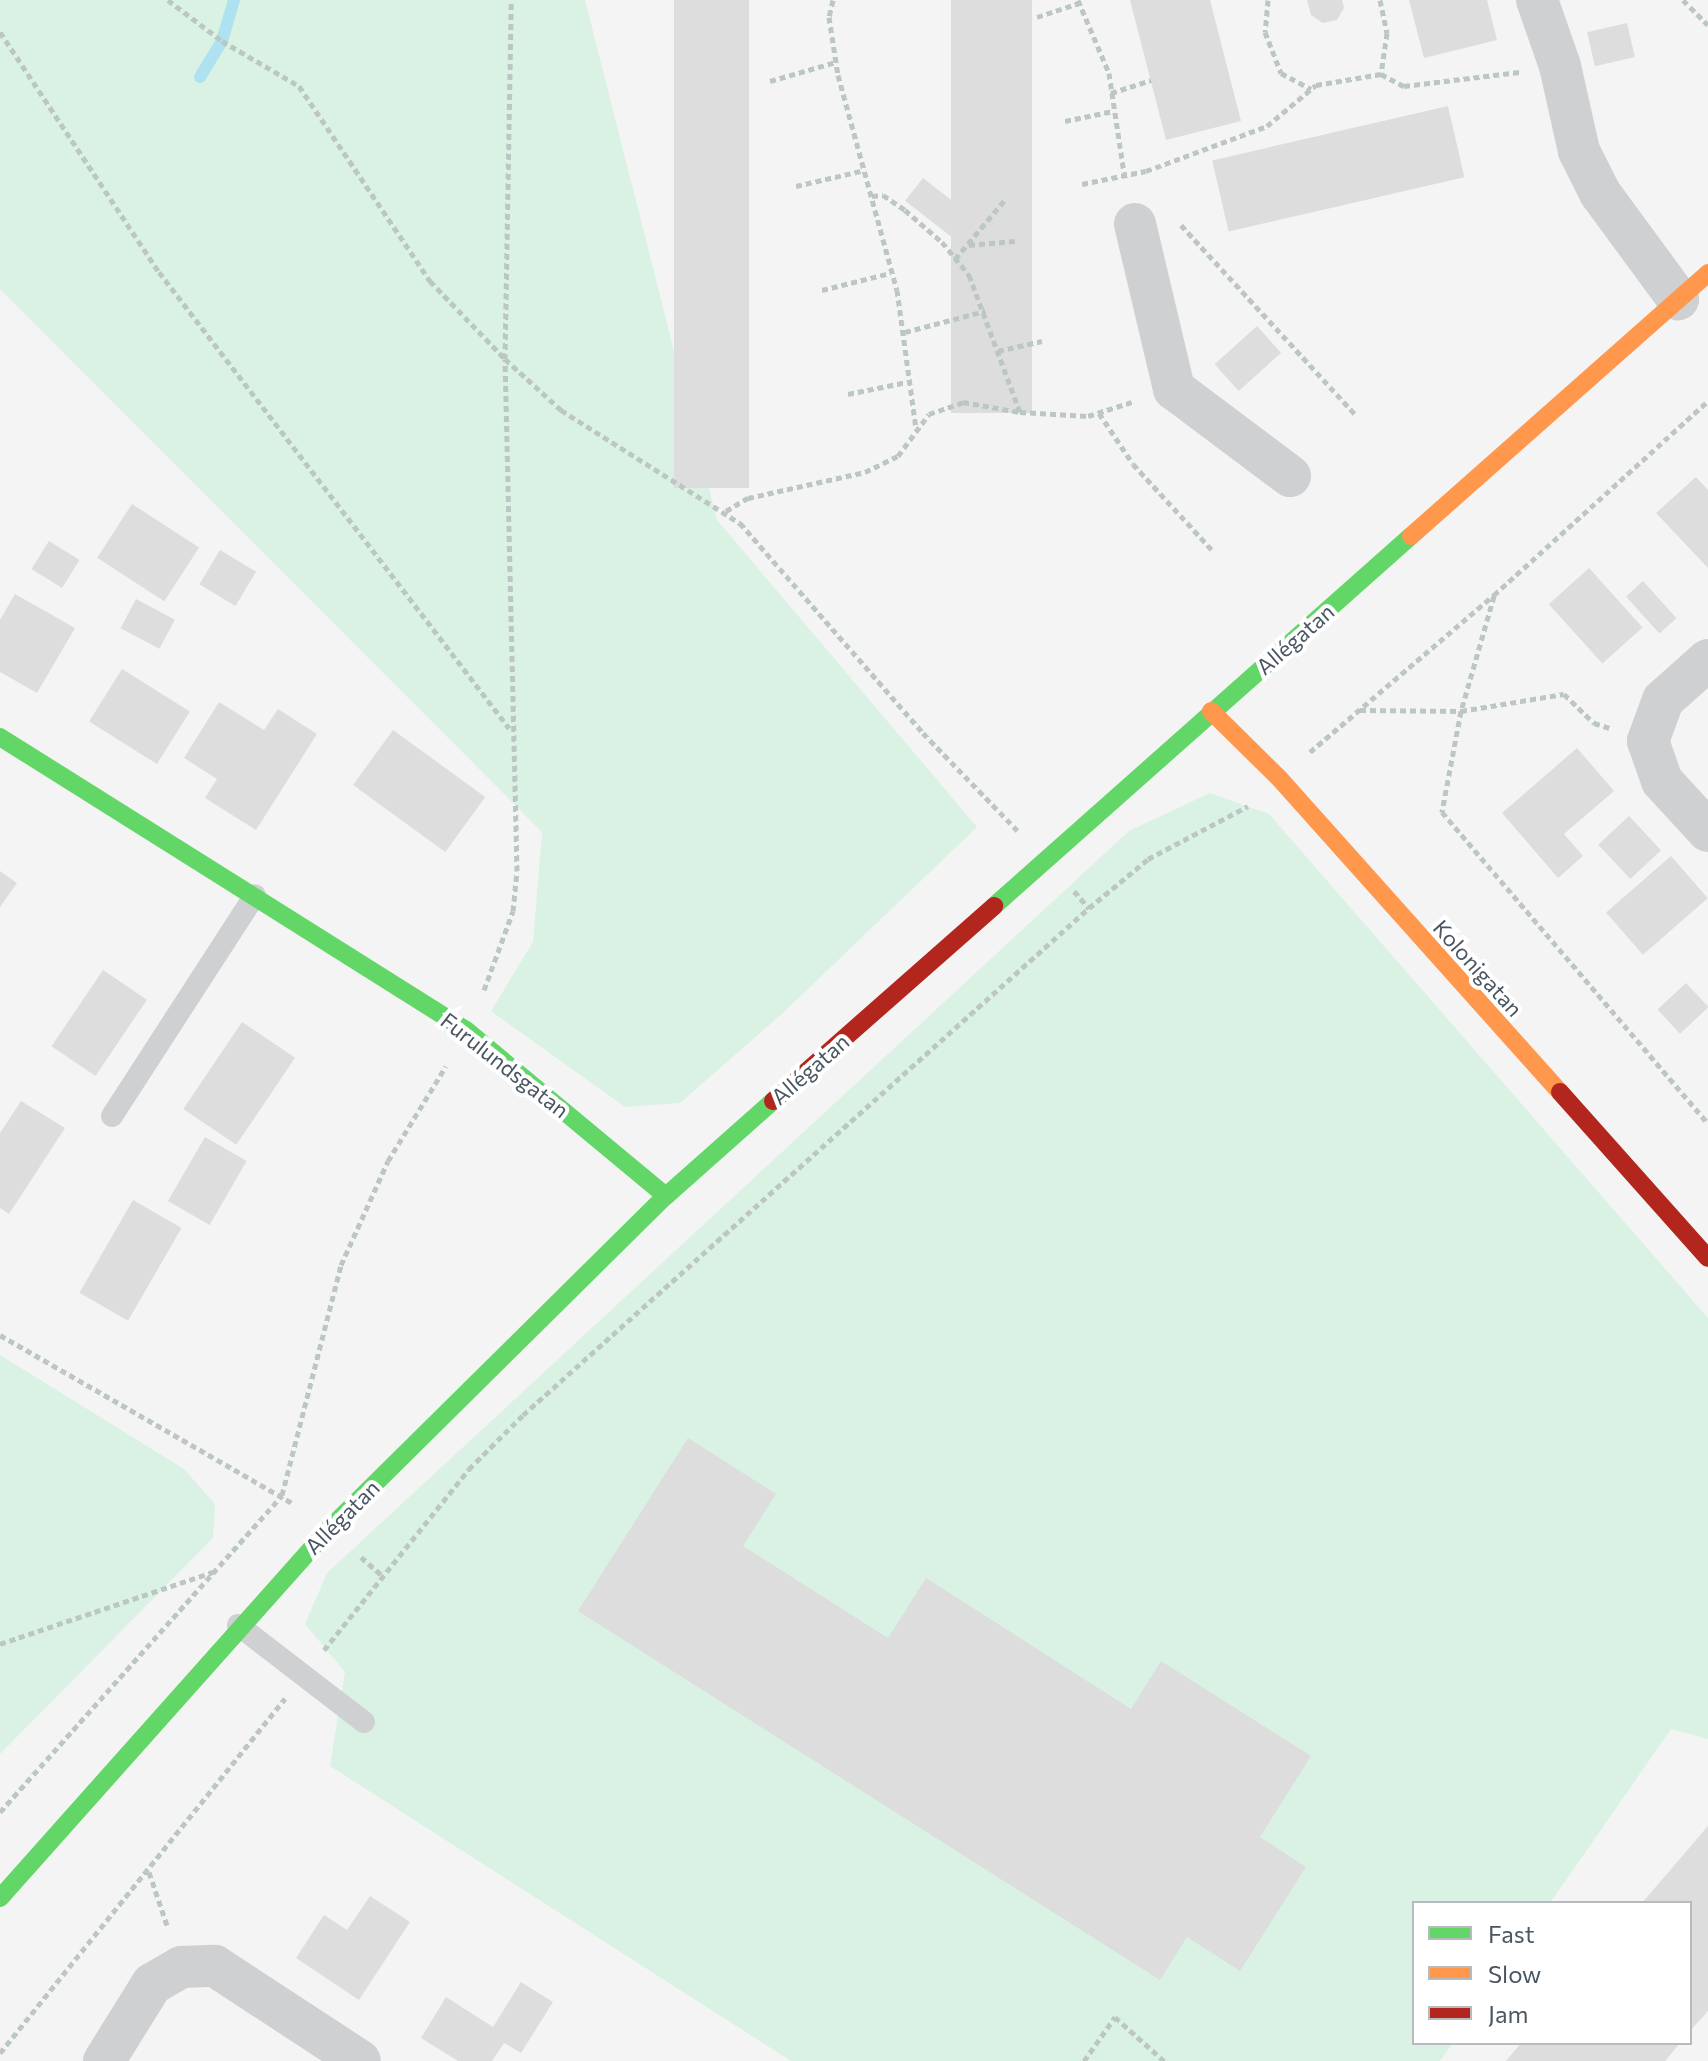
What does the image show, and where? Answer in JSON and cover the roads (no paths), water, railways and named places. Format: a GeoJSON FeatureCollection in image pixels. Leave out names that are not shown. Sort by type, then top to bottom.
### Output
{"type":"FeatureCollection","features":[{"type":"Feature","properties":{"kind":"street","name":"Allégatan"},"geometry":{"type":"LineString","coordinates":[[0,1898],[238,1625],[666,1196],[1693,286],[1600,193],[1579,151],[1560,66],[1537,0]]}},
{"type":"Feature","properties":{"kind":"street"},"geometry":{"type":"LineString","coordinates":[[1145,212],[1174,389],[1290,476]]}},
{"type":"Feature","properties":{"kind":"street"},"geometry":{"type":"LineString","coordinates":[[1708,660],[1663,700],[1648,741],[1662,781],[1708,831]]}},
{"type":"Feature","properties":{"kind":"street","name":"Kolonigatan"},"geometry":{"type":"LineString","coordinates":[[1211,711],[1279,778],[1708,1258]]}},
{"type":"Feature","properties":{"kind":"street","name":"Furulundsgatan"},"geometry":{"type":"LineString","coordinates":[[0,737],[466,1030],[666,1196]]}},
{"type":"Feature","properties":{"kind":"street"},"geometry":{"type":"LineString","coordinates":[[104,2061],[152,1984],[181,1967],[215,1966],[360,2061]]}},
{"type":"Feature","properties":{"kind":"lane"},"geometry":{"type":"LineString","coordinates":[[112,1116],[255,895]]}},
{"type":"Feature","properties":{"kind":"lane"},"geometry":{"type":"LineString","coordinates":[[238,1625],[364,1722]]}},
{"type":"Feature","properties":{"kind":"waterway"},"geometry":{"type":"LineString","coordinates":[[200,77],[222,41],[234,0]]}}]}
